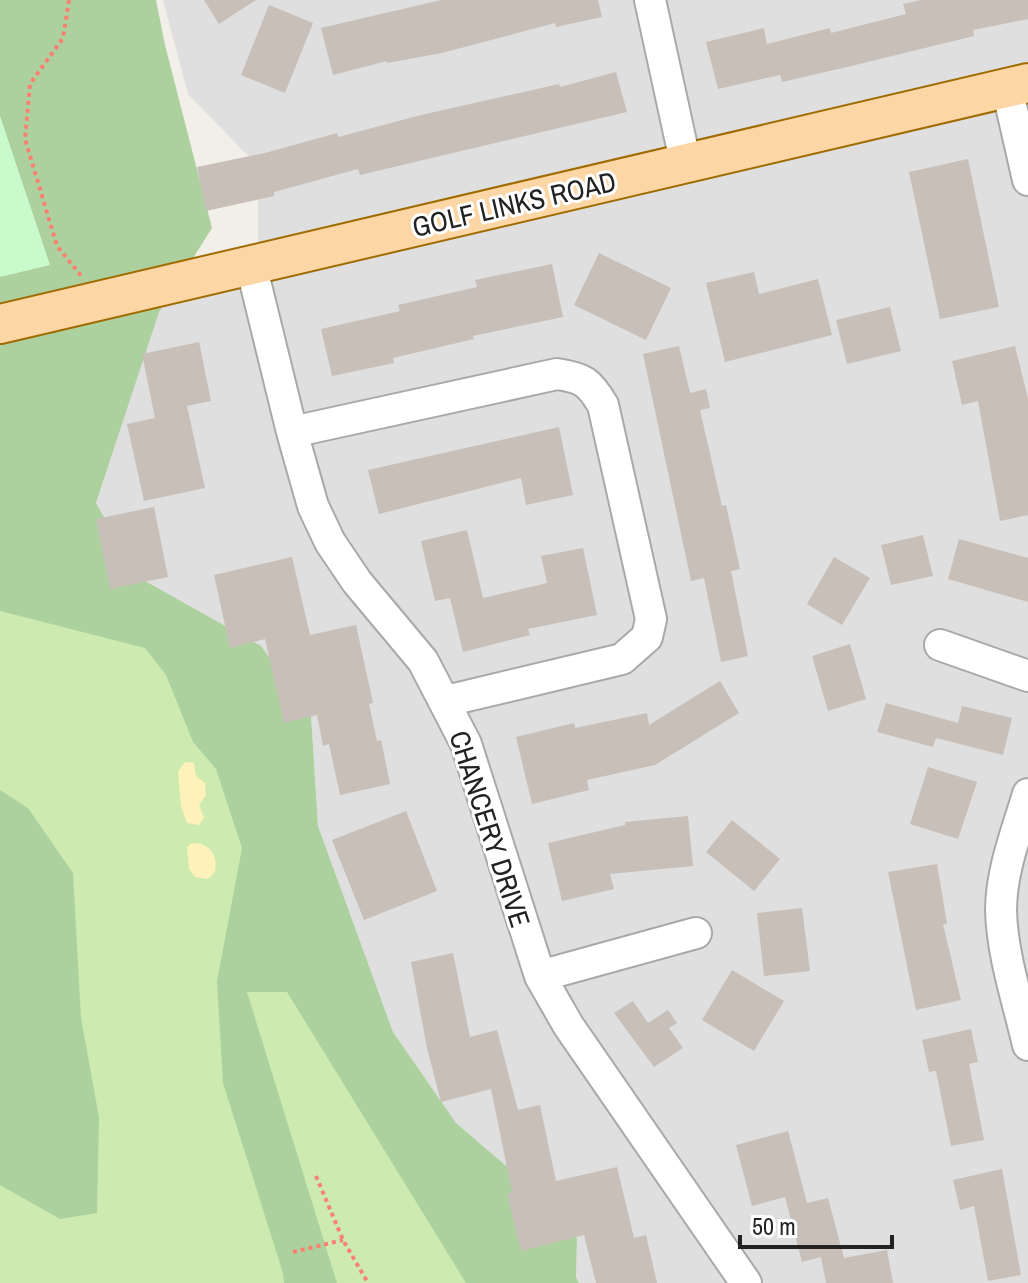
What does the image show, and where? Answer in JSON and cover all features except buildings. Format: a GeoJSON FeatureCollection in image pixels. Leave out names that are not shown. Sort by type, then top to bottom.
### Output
{"type":"FeatureCollection","features":[{"type":"Feature","properties":{"kind":"main road","name":"GOLF LINKS ROAD"},"geometry":{"type":"LineString","coordinates":[[0,324],[1018,85]]}},
{"type":"Feature","properties":{"kind":"street"},"geometry":{"type":"LineString","coordinates":[[650,0],[686,165]]}},
{"type":"Feature","properties":{"kind":"street"},"geometry":{"type":"LineString","coordinates":[[1018,85],[1028,180]]}},
{"type":"Feature","properties":{"kind":"street","name":"CHANCERY DRIVE"},"geometry":{"type":"LineString","coordinates":[[251,265],[313,506],[330,542],[357,582],[423,661],[446,701],[466,744],[540,976],[568,1025],[746,1283]]}},
{"type":"Feature","properties":{"kind":"street"},"geometry":{"type":"LineString","coordinates":[[292,432],[557,374],[577,377],[591,385],[603,405],[651,619],[647,637],[622,659],[446,701]]}},
{"type":"Feature","properties":{"kind":"street"},"geometry":{"type":"LineString","coordinates":[[940,645],[1028,676]]}},
{"type":"Feature","properties":{"kind":"street"},"geometry":{"type":"LineString","coordinates":[[1028,794],[1007,862],[1001,909],[1009,963],[1028,1045]]}},
{"type":"Feature","properties":{"kind":"street"},"geometry":{"type":"LineString","coordinates":[[540,976],[696,933]]}},
{"type":"Feature","properties":{"kind":"path"},"geometry":{"type":"LineString","coordinates":[[69,0],[63,38],[30,84],[25,139],[57,246],[101,301]]}},
{"type":"Feature","properties":{"kind":"path"},"geometry":{"type":"LineString","coordinates":[[316,1176],[343,1240],[368,1283]]}},
{"type":"Feature","properties":{"kind":"path"},"geometry":{"type":"LineString","coordinates":[[293,1252],[343,1240]]}},
{"type":"Feature","properties":{"kind":"shaded area"},"geometry":{"type":"Polygon","coordinates":[[[163,0],[1028,0],[1028,1283],[579,1283],[576,1277],[577,1237],[546,1200],[456,1123],[393,1032],[318,826],[311,715],[138,577],[96,503],[163,298],[258,256],[258,166],[188,94],[163,0]]]}},
{"type":"Feature","properties":{"kind":"green space"},"geometry":{"type":"Polygon","coordinates":[[[0,0],[156,0],[212,228],[159,312],[96,503],[138,577],[261,646],[311,715],[318,826],[393,1032],[456,1123],[546,1200],[577,1238],[576,1277],[579,1283],[466,1283],[287,992],[247,992],[337,1283],[284,1283],[223,1083],[217,981],[242,848],[216,769],[193,742],[166,675],[145,648],[0,611],[0,0]]]}},
{"type":"Feature","properties":{"kind":"green space"},"geometry":{"type":"Polygon","coordinates":[[[0,116],[50,265],[0,277],[0,116]]]}},
{"type":"Feature","properties":{"kind":"green space"},"geometry":{"type":"Polygon","coordinates":[[[0,374],[82,590],[230,664],[323,903],[520,1283],[0,1283],[0,374]]]}},
{"type":"Feature","properties":{"kind":"green space"},"geometry":{"type":"Polygon","coordinates":[[[0,790],[28,808],[73,873],[81,1018],[99,1117],[97,1213],[60,1219],[0,1185],[0,790]]]}},
{"type":"Feature","properties":{"kind":"sand"},"geometry":{"type":"Polygon","coordinates":[[[185,762],[194,763],[196,776],[205,783],[206,795],[199,805],[204,818],[199,825],[187,823],[181,806],[178,771],[185,762]]]}},
{"type":"Feature","properties":{"kind":"sand"},"geometry":{"type":"Polygon","coordinates":[[[190,844],[207,847],[215,857],[215,872],[208,879],[195,877],[189,869],[187,848],[190,844]]]}}]}
